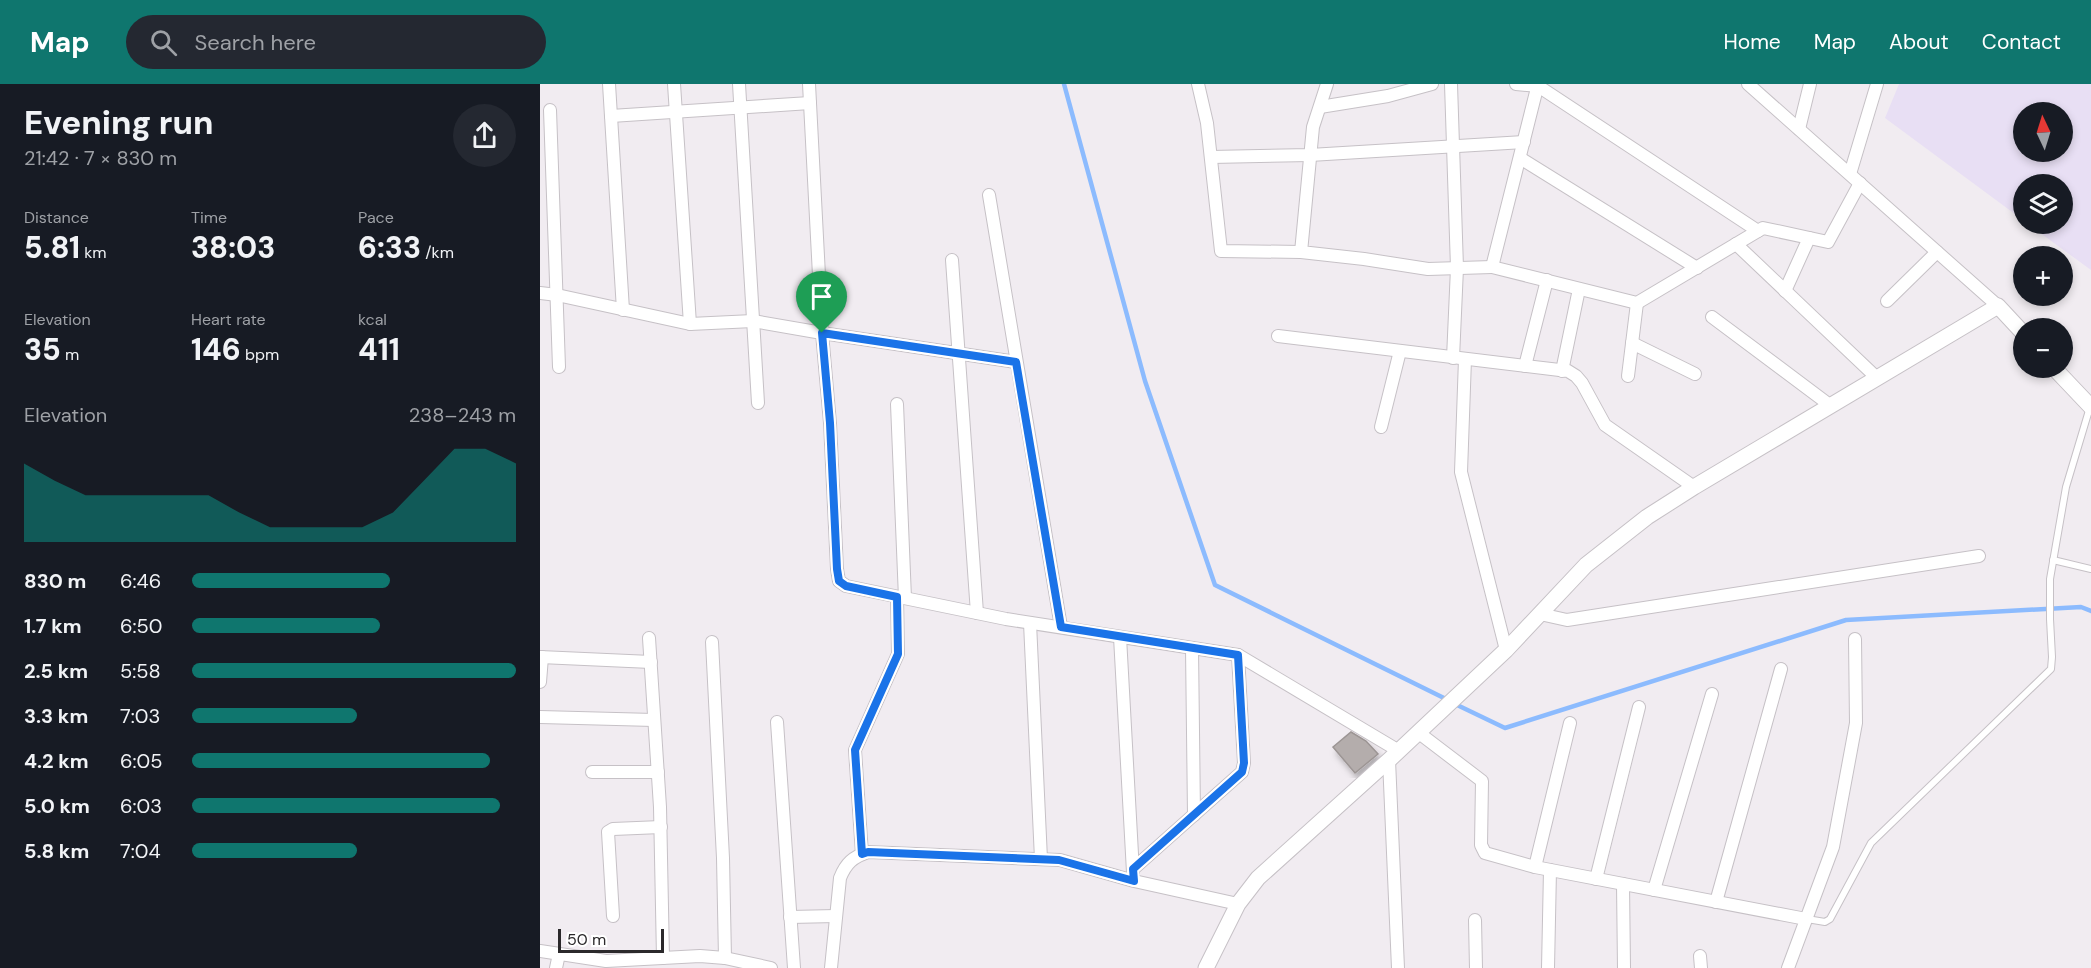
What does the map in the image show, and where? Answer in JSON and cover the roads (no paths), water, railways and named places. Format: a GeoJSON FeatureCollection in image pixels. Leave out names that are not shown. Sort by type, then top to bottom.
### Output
{"type":"FeatureCollection","features":[{"type":"Feature","properties":{"kind":"street"},"geometry":{"type":"LineString","coordinates":[[609,84],[623,310]]}},
{"type":"Feature","properties":{"kind":"street"},"geometry":{"type":"LineString","coordinates":[[674,84],[690,324]]}},
{"type":"Feature","properties":{"kind":"street"},"geometry":{"type":"LineString","coordinates":[[739,84],[758,403]]}},
{"type":"Feature","properties":{"kind":"street"},"geometry":{"type":"LineString","coordinates":[[808,84],[839,581],[846,586],[1030,623],[1238,655],[1394,756]]}},
{"type":"Feature","properties":{"kind":"street"},"geometry":{"type":"LineString","coordinates":[[1198,84],[1207,123],[1221,251],[1301,252],[1428,269],[1492,267],[1637,303],[1763,228],[1828,242],[1860,183]]}},
{"type":"Feature","properties":{"kind":"street"},"geometry":{"type":"LineString","coordinates":[[1301,252],[1313,127],[1327,84]]}},
{"type":"Feature","properties":{"kind":"street"},"geometry":{"type":"LineString","coordinates":[[1320,107],[1388,96],[1432,84]]}},
{"type":"Feature","properties":{"kind":"street"},"geometry":{"type":"LineString","coordinates":[[1451,84],[1455,146],[1461,472],[1506,650]]}},
{"type":"Feature","properties":{"kind":"street"},"geometry":{"type":"LineString","coordinates":[[1516,84],[1538,85],[1758,231]]}},
{"type":"Feature","properties":{"kind":"street"},"geometry":{"type":"LineString","coordinates":[[1748,84],[1998,306],[2013,322]]}},
{"type":"Feature","properties":{"kind":"street"},"geometry":{"type":"LineString","coordinates":[[1799,129],[1810,84]]}},
{"type":"Feature","properties":{"kind":"street"},"geometry":{"type":"LineString","coordinates":[[1850,174],[1877,84]]}},
{"type":"Feature","properties":{"kind":"street"},"geometry":{"type":"LineString","coordinates":[[1492,267],[1538,85]]}},
{"type":"Feature","properties":{"kind":"street"},"geometry":{"type":"LineString","coordinates":[[611,116],[810,103]]}},
{"type":"Feature","properties":{"kind":"street"},"geometry":{"type":"LineString","coordinates":[[550,110],[559,367]]}},
{"type":"Feature","properties":{"kind":"street"},"geometry":{"type":"LineString","coordinates":[[1210,157],[1310,155],[1524,142]]}},
{"type":"Feature","properties":{"kind":"street"},"geometry":{"type":"LineString","coordinates":[[1520,158],[1697,268]]}},
{"type":"Feature","properties":{"kind":"street"},"geometry":{"type":"LineString","coordinates":[[989,195],[1061,627]]}},
{"type":"Feature","properties":{"kind":"street"},"geometry":{"type":"LineString","coordinates":[[1785,291],[1809,238]]}},
{"type":"Feature","properties":{"kind":"street"},"geometry":{"type":"LineString","coordinates":[[1736,244],[1876,377]]}},
{"type":"Feature","properties":{"kind":"street"},"geometry":{"type":"LineString","coordinates":[[1887,301],[1937,252]]}},
{"type":"Feature","properties":{"kind":"street"},"geometry":{"type":"LineString","coordinates":[[952,260],[977,613]]}},
{"type":"Feature","properties":{"kind":"street"},"geometry":{"type":"LineString","coordinates":[[1525,366],[1547,280]]}},
{"type":"Feature","properties":{"kind":"street"},"geometry":{"type":"LineString","coordinates":[[1562,371],[1579,289]]}},
{"type":"Feature","properties":{"kind":"street"},"geometry":{"type":"LineString","coordinates":[[540,293],[690,324],[753,321],[1016,362]]}},
{"type":"Feature","properties":{"kind":"street"},"geometry":{"type":"LineString","coordinates":[[1628,376],[1637,303]]}},
{"type":"Feature","properties":{"kind":"street"},"geometry":{"type":"LineString","coordinates":[[1206,968],[1238,904],[1258,878],[1394,756],[1506,650],[1586,565],[1647,517],[1694,486],[1998,306]]}},
{"type":"Feature","properties":{"kind":"street"},"geometry":{"type":"LineString","coordinates":[[1712,317],[1831,406]]}},
{"type":"Feature","properties":{"kind":"street"},"geometry":{"type":"LineString","coordinates":[[1278,336],[1525,366],[1562,371],[1576,376],[1605,425],[1694,486]]}},
{"type":"Feature","properties":{"kind":"street"},"geometry":{"type":"LineString","coordinates":[[1632,343],[1695,374]]}},
{"type":"Feature","properties":{"kind":"street"},"geometry":{"type":"LineString","coordinates":[[1382,427],[1400,351]]}},
{"type":"Feature","properties":{"kind":"street"},"geometry":{"type":"LineString","coordinates":[[2063,378],[2090,406]]}},
{"type":"Feature","properties":{"kind":"street"},"geometry":{"type":"LineString","coordinates":[[862,854],[855,750],[898,654],[901,597],[897,404]]}},
{"type":"Feature","properties":{"kind":"street"},"geometry":{"type":"LineString","coordinates":[[1540,614],[1568,621],[1979,556]]}},
{"type":"Feature","properties":{"kind":"street"},"geometry":{"type":"LineString","coordinates":[[1030,623],[1041,859]]}},
{"type":"Feature","properties":{"kind":"street"},"geometry":{"type":"LineString","coordinates":[[1120,637],[1134,875]]}},
{"type":"Feature","properties":{"kind":"street"},"geometry":{"type":"LineString","coordinates":[[649,638],[670,961]]}},
{"type":"Feature","properties":{"kind":"street"},"geometry":{"type":"LineString","coordinates":[[1788,968],[1833,847],[1856,723],[1855,639]]}},
{"type":"Feature","properties":{"kind":"street"},"geometry":{"type":"LineString","coordinates":[[712,642],[724,866],[726,958]]}},
{"type":"Feature","properties":{"kind":"street"},"geometry":{"type":"LineString","coordinates":[[1192,648],[1194,815]]}},
{"type":"Feature","properties":{"kind":"street"},"geometry":{"type":"LineString","coordinates":[[1134,875],[1244,768],[1238,655]]}},
{"type":"Feature","properties":{"kind":"street"},"geometry":{"type":"LineString","coordinates":[[540,682],[541,657],[651,662]]}},
{"type":"Feature","properties":{"kind":"street"},"geometry":{"type":"LineString","coordinates":[[1716,902],[1781,669]]}},
{"type":"Feature","properties":{"kind":"street"},"geometry":{"type":"LineString","coordinates":[[1654,890],[1712,694]]}},
{"type":"Feature","properties":{"kind":"street"},"geometry":{"type":"LineString","coordinates":[[1596,879],[1639,707]]}},
{"type":"Feature","properties":{"kind":"street"},"geometry":{"type":"LineString","coordinates":[[540,717],[654,720]]}},
{"type":"Feature","properties":{"kind":"street"},"geometry":{"type":"LineString","coordinates":[[777,722],[794,968]]}},
{"type":"Feature","properties":{"kind":"street"},"geometry":{"type":"LineString","coordinates":[[1535,867],[1570,723]]}},
{"type":"Feature","properties":{"kind":"street"},"geometry":{"type":"LineString","coordinates":[[1419,733],[1482,780],[1482,851],[1535,867],[1806,919]]}},
{"type":"Feature","properties":{"kind":"street"},"geometry":{"type":"LineString","coordinates":[[1394,756],[1398,968]]}},
{"type":"Feature","properties":{"kind":"street"},"geometry":{"type":"LineString","coordinates":[[592,772],[658,772]]}},
{"type":"Feature","properties":{"kind":"street"},"geometry":{"type":"LineString","coordinates":[[613,916],[608,832],[613,829],[661,827]]}},
{"type":"Feature","properties":{"kind":"street"},"geometry":{"type":"LineString","coordinates":[[831,968],[840,878],[845,865],[855,856],[868,852],[1059,860],[1134,875],[1238,904]]}},
{"type":"Feature","properties":{"kind":"street"},"geometry":{"type":"LineString","coordinates":[[1548,968],[1550,870]]}},
{"type":"Feature","properties":{"kind":"street"},"geometry":{"type":"LineString","coordinates":[[1623,884],[1624,968]]}},
{"type":"Feature","properties":{"kind":"street"},"geometry":{"type":"LineString","coordinates":[[790,917],[836,916]]}},
{"type":"Feature","properties":{"kind":"street"},"geometry":{"type":"LineString","coordinates":[[1475,920],[1476,968]]}},
{"type":"Feature","properties":{"kind":"street"},"geometry":{"type":"LineString","coordinates":[[540,951],[619,964],[670,961],[700,956],[726,958],[771,968]]}},
{"type":"Feature","properties":{"kind":"street"},"geometry":{"type":"LineString","coordinates":[[556,968],[559,954]]}},
{"type":"Feature","properties":{"kind":"lane"},"geometry":{"type":"LineString","coordinates":[[1806,919],[1825,922],[1830,919],[1871,843],[2048,673],[2052,663],[2050,579],[2066,487],[2090,406]]}},
{"type":"Feature","properties":{"kind":"lane"},"geometry":{"type":"LineString","coordinates":[[2054,560],[2091,568]]}},
{"type":"Feature","properties":{"kind":"waterway"},"geometry":{"type":"LineString","coordinates":[[1064,84],[1145,381],[1215,585],[1448,700]]}},
{"type":"Feature","properties":{"kind":"waterway"},"geometry":{"type":"LineString","coordinates":[[1455,704],[1505,728],[1846,620],[2081,607],[2091,611]]}}]}
